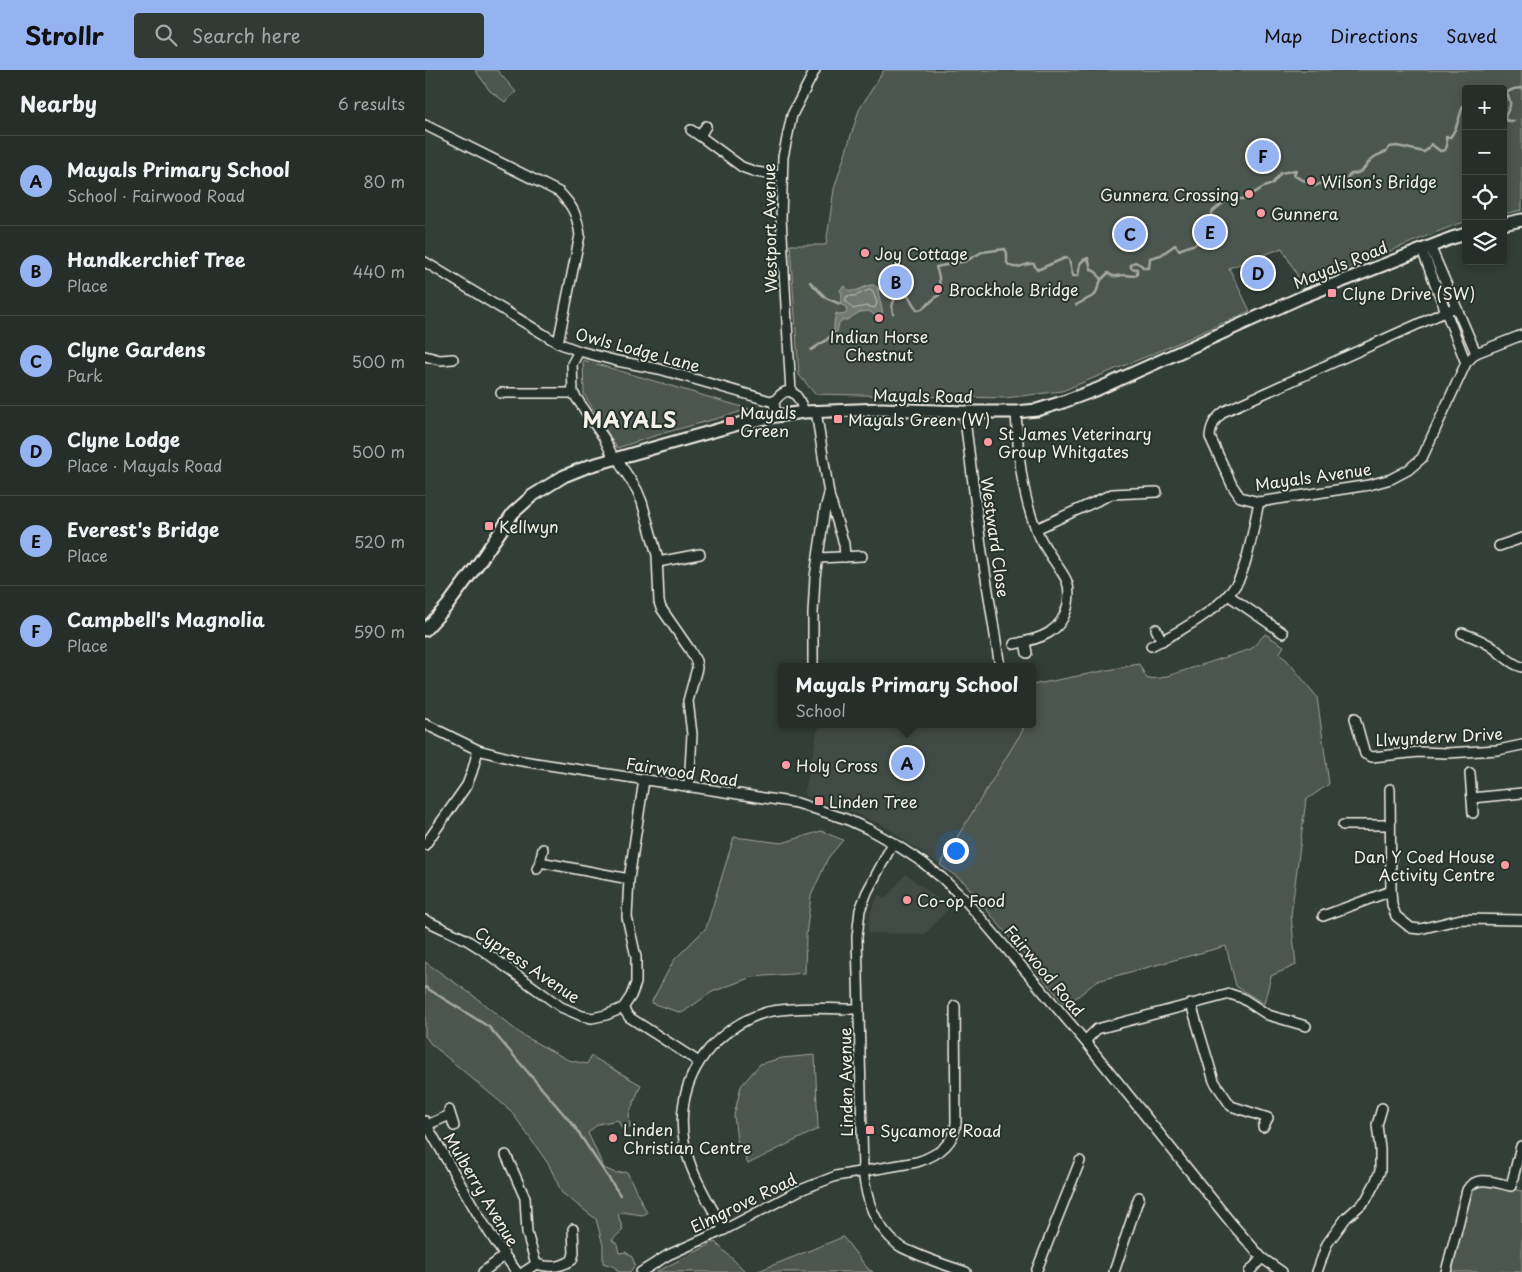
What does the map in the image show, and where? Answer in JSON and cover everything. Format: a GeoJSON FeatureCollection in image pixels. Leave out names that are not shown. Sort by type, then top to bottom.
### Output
{"type":"FeatureCollection","features":[{"type":"Feature","properties":{"kind":"main road"},"geometry":{"type":"LineString","coordinates":[[1507,223],[1522,220]]}},
{"type":"Feature","properties":{"kind":"main road","name":"Mayals Road"},"geometry":{"type":"LineString","coordinates":[[425,630],[447,606],[513,513],[532,496],[564,476],[589,466],[742,423],[810,411],[1016,412],[1037,410],[1098,389],[1301,297],[1462,235]]}},
{"type":"Feature","properties":{"kind":"street","name":"Westport Avenue"},"geometry":{"type":"LineString","coordinates":[[791,392],[781,218],[783,157],[792,115],[815,70]]}},
{"type":"Feature","properties":{"kind":"street"},"geometry":{"type":"LineString","coordinates":[[425,125],[559,192],[569,202],[577,218],[580,235],[558,343]]}},
{"type":"Feature","properties":{"kind":"street"},"geometry":{"type":"LineString","coordinates":[[700,136],[706,126]]}},
{"type":"Feature","properties":{"kind":"street"},"geometry":{"type":"LineString","coordinates":[[691,130],[742,167],[756,172],[782,176]]}},
{"type":"Feature","properties":{"kind":"street"},"geometry":{"type":"LineString","coordinates":[[1426,248],[1456,307],[1476,353]]}},
{"type":"Feature","properties":{"kind":"street"},"geometry":{"type":"LineString","coordinates":[[1426,248],[1446,312],[1466,363],[1476,353],[1522,336]]}},
{"type":"Feature","properties":{"kind":"street","name":"Owls Lodge Lane"},"geometry":{"type":"LineString","coordinates":[[425,262],[558,343],[579,351],[659,369],[774,402]]}},
{"type":"Feature","properties":{"kind":"street","name":"Mayals Avenue"},"geometry":{"type":"LineString","coordinates":[[1456,307],[1225,411],[1216,418],[1210,437],[1235,491],[1240,497],[1259,502],[1369,485],[1391,479],[1408,470],[1422,458],[1466,363]]}},
{"type":"Feature","properties":{"kind":"street"},"geometry":{"type":"LineString","coordinates":[[579,351],[572,364],[573,393],[637,490],[658,562],[659,602],[661,608],[696,661],[697,668],[688,702],[692,734],[689,787]]}},
{"type":"Feature","properties":{"kind":"street"},"geometry":{"type":"LineString","coordinates":[[425,356],[440,360],[453,359]]}},
{"type":"Feature","properties":{"kind":"street"},"geometry":{"type":"LineString","coordinates":[[775,416],[774,402],[780,394],[791,392],[796,394],[810,411],[829,494],[844,544],[845,557]]}},
{"type":"Feature","properties":{"kind":"street"},"geometry":{"type":"LineString","coordinates":[[501,393],[573,393]]}},
{"type":"Feature","properties":{"kind":"street","name":"Westward Close"},"geometry":{"type":"LineString","coordinates":[[964,412],[981,546],[999,663]]}},
{"type":"Feature","properties":{"kind":"street"},"geometry":{"type":"LineString","coordinates":[[1014,644],[1046,634],[1061,624],[1067,611],[1069,597],[1067,581],[1036,529],[1022,478],[1016,412]]}},
{"type":"Feature","properties":{"kind":"street"},"geometry":{"type":"LineString","coordinates":[[1036,529],[1112,494],[1157,492]]}},
{"type":"Feature","properties":{"kind":"street"},"geometry":{"type":"LineString","coordinates":[[813,663],[815,577],[829,494]]}},
{"type":"Feature","properties":{"kind":"street"},"geometry":{"type":"LineString","coordinates":[[1151,646],[1182,630],[1203,615],[1228,595],[1237,583],[1244,566],[1259,502]]}},
{"type":"Feature","properties":{"kind":"street"},"geometry":{"type":"LineString","coordinates":[[1499,546],[1522,538]]}},
{"type":"Feature","properties":{"kind":"street"},"geometry":{"type":"LineString","coordinates":[[658,562],[700,554]]}},
{"type":"Feature","properties":{"kind":"street"},"geometry":{"type":"LineString","coordinates":[[818,558],[862,556]]}},
{"type":"Feature","properties":{"kind":"street"},"geometry":{"type":"LineString","coordinates":[[1228,595],[1283,632]]}},
{"type":"Feature","properties":{"kind":"street"},"geometry":{"type":"LineString","coordinates":[[1156,629],[1162,641]]}},
{"type":"Feature","properties":{"kind":"street"},"geometry":{"type":"LineString","coordinates":[[1462,632],[1480,639],[1509,662],[1522,667]]}},
{"type":"Feature","properties":{"kind":"street"},"geometry":{"type":"LineString","coordinates":[[1025,642],[1027,653]]}},
{"type":"Feature","properties":{"kind":"street","name":"Llwynderw Drive"},"geometry":{"type":"LineString","coordinates":[[1355,718],[1365,754],[1373,757],[1419,752],[1447,753],[1498,750],[1522,745]]}},
{"type":"Feature","properties":{"kind":"street","name":"Fairwood Road"},"geometry":{"type":"LineString","coordinates":[[425,724],[478,750],[516,760],[797,803],[846,819],[893,843],[936,873],[966,901],[1085,1041],[1232,1224],[1262,1258],[1282,1272]]}},
{"type":"Feature","properties":{"kind":"street"},"geometry":{"type":"LineString","coordinates":[[425,845],[467,785],[478,750]]}},
{"type":"Feature","properties":{"kind":"street"},"geometry":{"type":"LineString","coordinates":[[1470,772],[1473,814]]}},
{"type":"Feature","properties":{"kind":"street"},"geometry":{"type":"LineString","coordinates":[[644,780],[629,879],[627,918],[636,957],[636,983],[631,996],[623,1008],[629,1017],[699,1062]]}},
{"type":"Feature","properties":{"kind":"street"},"geometry":{"type":"LineString","coordinates":[[1389,788],[1391,891],[1392,905],[1396,916],[1411,928],[1420,928],[1461,919],[1522,920]]}},
{"type":"Feature","properties":{"kind":"street"},"geometry":{"type":"LineString","coordinates":[[1472,798],[1522,793]]}},
{"type":"Feature","properties":{"kind":"street"},"geometry":{"type":"LineString","coordinates":[[1343,824],[1390,824]]}},
{"type":"Feature","properties":{"kind":"street","name":"Linden Avenue"},"geometry":{"type":"LineString","coordinates":[[893,843],[859,910],[857,937],[865,1192],[880,1225],[899,1246],[966,1272]]}},
{"type":"Feature","properties":{"kind":"street"},"geometry":{"type":"LineString","coordinates":[[543,849],[538,866],[629,879]]}},
{"type":"Feature","properties":{"kind":"street"},"geometry":{"type":"LineString","coordinates":[[1323,916],[1391,891]]}},
{"type":"Feature","properties":{"kind":"street","name":"Cypress Avenue"},"geometry":{"type":"LineString","coordinates":[[425,920],[481,949],[561,1007],[592,1018],[606,1016],[623,1008]]}},
{"type":"Feature","properties":{"kind":"street"},"geometry":{"type":"LineString","coordinates":[[1085,1041],[1097,1029],[1230,994],[1242,998],[1268,1015],[1306,1026]]}},
{"type":"Feature","properties":{"kind":"street"},"geometry":{"type":"LineString","coordinates":[[1191,1004],[1214,1081],[1231,1106],[1267,1118],[1263,1128]]}},
{"type":"Feature","properties":{"kind":"street"},"geometry":{"type":"LineString","coordinates":[[863,1170],[917,1162],[945,1147],[953,1136],[956,1123],[955,1006]]}},
{"type":"Feature","properties":{"kind":"street"},"geometry":{"type":"LineString","coordinates":[[724,1230],[691,1166],[683,1134],[682,1114],[685,1092],[699,1062],[729,1030],[753,1016],[787,1010],[859,1009]]}},
{"type":"Feature","properties":{"kind":"street"},"geometry":{"type":"LineString","coordinates":[[1317,1272],[1327,1244],[1346,1218],[1366,1200],[1375,1183],[1379,1171],[1377,1125],[1382,1108]]}},
{"type":"Feature","properties":{"kind":"street"},"geometry":{"type":"LineString","coordinates":[[426,1123],[450,1113],[454,1126]]}},
{"type":"Feature","properties":{"kind":"street","name":"Mulberry Avenue"},"geometry":{"type":"LineString","coordinates":[[426,1123],[504,1256],[517,1272]]}},
{"type":"Feature","properties":{"kind":"street"},"geometry":{"type":"LineString","coordinates":[[1446,1272],[1469,1185],[1479,1180],[1486,1180],[1514,1186],[1521,1146]]}},
{"type":"Feature","properties":{"kind":"street"},"geometry":{"type":"LineString","coordinates":[[506,1155],[525,1198],[527,1233],[536,1264]]}},
{"type":"Feature","properties":{"kind":"street"},"geometry":{"type":"LineString","coordinates":[[1036,1272],[1080,1161]]}},
{"type":"Feature","properties":{"kind":"street","name":"Elmgrove Road"},"geometry":{"type":"LineString","coordinates":[[641,1272],[668,1255],[724,1230],[798,1191],[836,1176],[863,1170]]}},
{"type":"Feature","properties":{"kind":"street"},"geometry":{"type":"LineString","coordinates":[[1114,1272],[1139,1197]]}},
{"type":"Feature","properties":{"kind":"street"},"geometry":{"type":"LineString","coordinates":[[536,1264],[546,1267],[559,1267],[571,1260],[574,1254],[573,1229]]}},
{"type":"Feature","properties":{"kind":"street"},"geometry":{"type":"LineString","coordinates":[[483,1272],[504,1256]]}},
{"type":"Feature","properties":{"kind":"street"},"geometry":{"type":"LineString","coordinates":[[1249,1272],[1262,1258]]}},
{"type":"Feature","properties":{"kind":"street"},"geometry":{"type":"LineString","coordinates":[[524,1272],[536,1264]]}},
{"type":"Feature","properties":{"kind":"shaded area"},"geometry":{"type":"Polygon","coordinates":[[[475,70],[497,70],[516,92],[505,102],[490,91],[475,70]]]}},
{"type":"Feature","properties":{"kind":"shaded area"},"geometry":{"type":"Polygon","coordinates":[[[884,70],[1522,70],[1522,210],[1507,213],[1507,85],[1462,85],[1462,223],[1303,286],[1282,248],[1229,268],[1250,311],[1062,391],[1005,398],[815,394],[799,375],[790,245],[826,245],[834,189],[859,110],[884,70]]]}},
{"type":"Feature","properties":{"kind":"shaded area"},"geometry":{"type":"Polygon","coordinates":[[[583,360],[749,409],[617,448],[584,394],[583,360]]]}},
{"type":"Feature","properties":{"kind":"shaded area"},"geometry":{"type":"Polygon","coordinates":[[[1265,634],[1284,646],[1279,654],[1287,660],[1317,697],[1329,784],[1306,800],[1291,915],[1296,965],[1271,976],[1264,1004],[1236,986],[1226,946],[1097,981],[1066,1006],[964,882],[940,865],[1023,728],[1036,728],[1036,684],[1139,664],[1147,679],[1161,678],[1251,649],[1265,634]]]}},
{"type":"Feature","properties":{"kind":"shaded area"},"geometry":{"type":"Polygon","coordinates":[[[818,728],[1023,728],[940,865],[883,825],[839,806],[804,796],[818,728]]]}},
{"type":"Feature","properties":{"kind":"shaded area"},"geometry":{"type":"Polygon","coordinates":[[[821,831],[843,840],[828,858],[811,896],[806,935],[805,973],[752,977],[712,992],[682,1013],[651,1003],[674,960],[706,928],[734,837],[782,843],[821,831]]]}},
{"type":"Feature","properties":{"kind":"shaded area"},"geometry":{"type":"Polygon","coordinates":[[[906,874],[949,908],[925,934],[868,933],[872,907],[879,894],[885,899],[906,874]]]}},
{"type":"Feature","properties":{"kind":"shaded area"},"geometry":{"type":"Polygon","coordinates":[[[425,962],[474,996],[522,1035],[568,1060],[587,1064],[591,1056],[641,1085],[629,1114],[630,1128],[622,1129],[618,1120],[598,1124],[588,1133],[604,1168],[615,1173],[627,1172],[647,1213],[642,1215],[622,1212],[618,1215],[623,1230],[612,1240],[617,1244],[619,1253],[626,1252],[632,1257],[635,1265],[630,1272],[618,1272],[615,1267],[603,1263],[603,1245],[596,1219],[562,1193],[549,1165],[511,1111],[431,1044],[425,1036],[425,962]]]}},
{"type":"Feature","properties":{"kind":"shaded area"},"geometry":{"type":"Polygon","coordinates":[[[815,1055],[818,1129],[748,1164],[737,1140],[734,1116],[741,1086],[760,1064],[782,1058],[815,1055]]]}},
{"type":"Feature","properties":{"kind":"shaded area"},"geometry":{"type":"Polygon","coordinates":[[[1483,1182],[1522,1191],[1522,1272],[1452,1272],[1471,1191],[1483,1182]]]}},
{"type":"Feature","properties":{"kind":"shaded area"},"geometry":{"type":"Polygon","coordinates":[[[843,1237],[868,1269],[873,1272],[756,1272],[843,1237]]]}},
{"type":"Feature","properties":{"kind":"shaded area"},"geometry":{"type":"Polygon","coordinates":[[[715,1242],[746,1272],[656,1272],[715,1242]]]}},
{"type":"Feature","properties":{"kind":"water"},"geometry":{"type":"Polygon","coordinates":[[[870,285],[878,288],[883,319],[869,311],[860,312],[839,323],[837,332],[834,333],[836,313],[842,315],[847,313],[846,307],[840,304],[842,294],[840,290],[844,286],[853,291],[870,285]]]}},
{"type":"Feature","properties":{"kind":"waterway"},"geometry":{"type":"LineString","coordinates":[[1507,92],[1522,88]]}},
{"type":"Feature","properties":{"kind":"waterway"},"geometry":{"type":"LineString","coordinates":[[1507,94],[1510,104],[1507,113]]}},
{"type":"Feature","properties":{"kind":"waterway"},"geometry":{"type":"LineString","coordinates":[[1101,280],[1108,273],[1114,276],[1137,275],[1137,269],[1131,268],[1131,264],[1135,262],[1144,268],[1149,268],[1150,258],[1161,255],[1175,245],[1179,250],[1203,240],[1211,226],[1219,226],[1220,223],[1211,215],[1213,211],[1228,199],[1243,199],[1272,184],[1281,173],[1296,170],[1294,175],[1315,186],[1328,182],[1346,186],[1348,177],[1351,174],[1363,170],[1372,158],[1387,151],[1389,147],[1397,146],[1424,152],[1431,144],[1440,151],[1445,150],[1447,146],[1446,137],[1450,137],[1453,134],[1462,110]]}},
{"type":"Feature","properties":{"kind":"waterway"},"geometry":{"type":"LineString","coordinates":[[1507,120],[1514,121]]}},
{"type":"Feature","properties":{"kind":"waterway"},"geometry":{"type":"LineString","coordinates":[[896,295],[908,296],[917,310],[922,309],[940,294],[939,277],[936,267],[966,261],[982,252],[1005,249],[1007,263],[1014,267],[1034,264],[1037,270],[1065,258],[1069,259],[1073,276],[1078,276],[1081,263],[1088,258],[1091,269],[1097,273],[1101,280],[1095,295],[1076,305]]}},
{"type":"Feature","properties":{"kind":"waterway"},"geometry":{"type":"LineString","coordinates":[[810,282],[826,298],[840,304]]}},
{"type":"Feature","properties":{"kind":"waterway"},"geometry":{"type":"LineString","coordinates":[[878,289],[887,289],[896,295],[892,306],[893,314]]}},
{"type":"Feature","properties":{"kind":"waterway"},"geometry":{"type":"LineString","coordinates":[[811,350],[834,333]]}},
{"type":"Feature","properties":{"kind":"waterway"},"geometry":{"type":"LineString","coordinates":[[425,987],[489,1027],[574,1126],[620,1195]]}},
{"type":"Feature","properties":{"kind":"place","name":"Campbell's Magnolia"},"geometry":{"type":"Point","coordinates":[1263,156]}},
{"type":"Feature","properties":{"kind":"place","name":"Wilson's Bridge"},"geometry":{"type":"Point","coordinates":[1311,181]}},
{"type":"Feature","properties":{"kind":"place","name":"Gunnera Crossing"},"geometry":{"type":"Point","coordinates":[1249,194]}},
{"type":"Feature","properties":{"kind":"place","name":"Gunnera"},"geometry":{"type":"Point","coordinates":[1261,213]}},
{"type":"Feature","properties":{"kind":"place","name":"Everest's Bridge"},"geometry":{"type":"Point","coordinates":[1210,232]}},
{"type":"Feature","properties":{"kind":"place","name":"Clyne Gardens"},"geometry":{"type":"Point","coordinates":[1130,234]}},
{"type":"Feature","properties":{"kind":"place","name":"Joy Cottage"},"geometry":{"type":"Point","coordinates":[865,253]}},
{"type":"Feature","properties":{"kind":"place","name":"Clyne Lodge"},"geometry":{"type":"Point","coordinates":[1258,273]}},
{"type":"Feature","properties":{"kind":"place","name":"Handkerchief Tree"},"geometry":{"type":"Point","coordinates":[896,282]}},
{"type":"Feature","properties":{"kind":"place","name":"Brockhole Bridge"},"geometry":{"type":"Point","coordinates":[938,289]}},
{"type":"Feature","properties":{"kind":"place","name":"Clyne Drive (SW)"},"geometry":{"type":"Point","coordinates":[1332,293]}},
{"type":"Feature","properties":{"kind":"place","name":"Indian Horse Chestnut"},"geometry":{"type":"Point","coordinates":[879,318]}},
{"type":"Feature","properties":{"kind":"place","name":"Mayals Green (W)"},"geometry":{"type":"Point","coordinates":[838,419]}},
{"type":"Feature","properties":{"kind":"place","name":"Mayals Green"},"geometry":{"type":"Point","coordinates":[730,421]}},
{"type":"Feature","properties":{"kind":"place","name":"St James Veterinary Group Whitgates"},"geometry":{"type":"Point","coordinates":[988,442]}},
{"type":"Feature","properties":{"kind":"place","name":"Kellwyn"},"geometry":{"type":"Point","coordinates":[489,526]}},
{"type":"Feature","properties":{"kind":"place","name":"Mayals Primary School"},"geometry":{"type":"Point","coordinates":[907,763]}},
{"type":"Feature","properties":{"kind":"place","name":"Holy Cross"},"geometry":{"type":"Point","coordinates":[786,765]}},
{"type":"Feature","properties":{"kind":"place","name":"Linden Tree"},"geometry":{"type":"Point","coordinates":[819,801]}},
{"type":"Feature","properties":{"kind":"place","name":"Dan Y Coed House Activity Centre"},"geometry":{"type":"Point","coordinates":[1505,865]}},
{"type":"Feature","properties":{"kind":"place","name":"Co-op Food"},"geometry":{"type":"Point","coordinates":[907,900]}},
{"type":"Feature","properties":{"kind":"place","name":"Sycamore Road"},"geometry":{"type":"Point","coordinates":[870,1130]}},
{"type":"Feature","properties":{"kind":"place","name":"Linden Christian Centre"},"geometry":{"type":"Point","coordinates":[613,1138]}},
{"type":"Feature","properties":{"kind":"district","name":"MAYALS"},"geometry":{"type":"Point","coordinates":[630,419]}}]}
